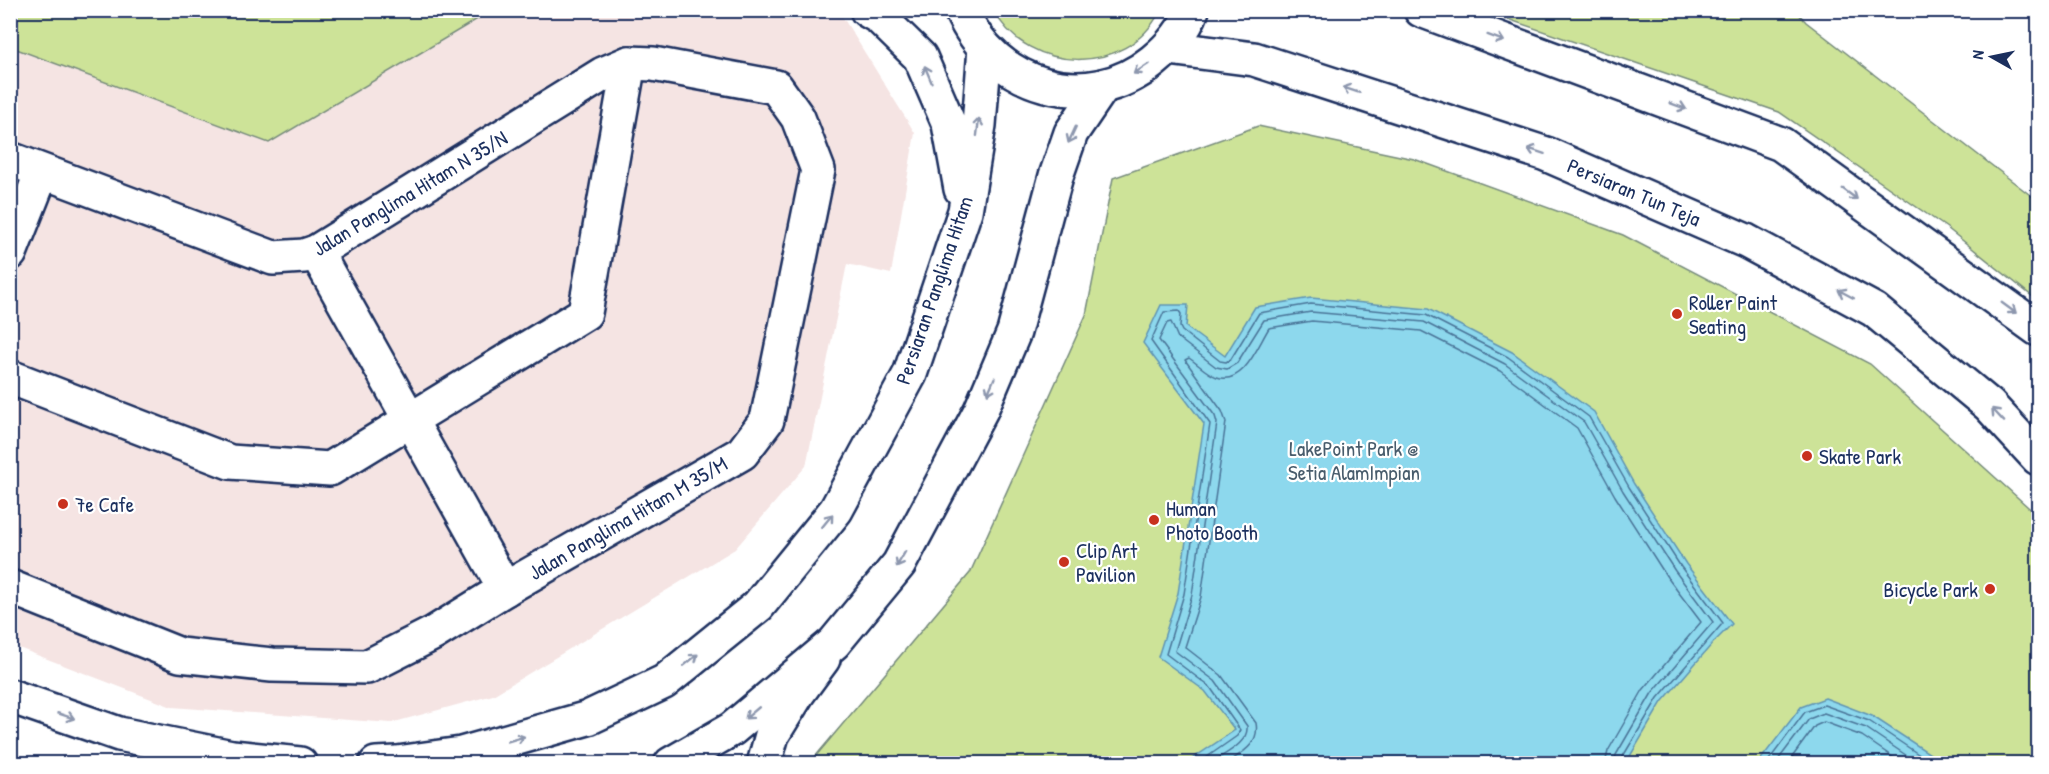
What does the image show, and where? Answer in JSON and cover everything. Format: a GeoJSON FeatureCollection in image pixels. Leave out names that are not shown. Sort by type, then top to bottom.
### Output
{"type":"FeatureCollection","features":[{"type":"Feature","properties":{"kind":"main road"},"geometry":{"type":"LineString","coordinates":[[867,10],[879,17],[920,57],[949,124],[965,211]]}},
{"type":"Feature","properties":{"kind":"main road"},"geometry":{"type":"LineString","coordinates":[[961,10],[969,29],[994,59],[1027,80],[1065,89],[1103,86],[1139,72],[1169,48],[1192,10]]}},
{"type":"Feature","properties":{"kind":"main road"},"geometry":{"type":"LineString","coordinates":[[1421,10],[1781,144],[2038,329]]}},
{"type":"Feature","properties":{"kind":"main road","name":"Persiaran Panglima Hitam"},"geometry":{"type":"LineString","coordinates":[[376,764],[461,754],[588,718],[664,682],[758,606],[836,510],[910,374],[965,211],[979,125],[985,48]]}},
{"type":"Feature","properties":{"kind":"main road","name":"Persiaran Tun Teja"},"geometry":{"type":"LineString","coordinates":[[1169,48],[1254,59],[1546,154],[1746,241],[1874,309],[1989,405],[2038,458]]}},
{"type":"Feature","properties":{"kind":"main road"},"geometry":{"type":"LineString","coordinates":[[10,377],[230,462],[330,469],[585,313],[629,63]]}},
{"type":"Feature","properties":{"kind":"main road","name":"Jalan Panglima Hitam N 35/N"},"geometry":{"type":"LineString","coordinates":[[10,159],[273,258],[304,256],[316,252],[603,74],[629,63]]}},
{"type":"Feature","properties":{"kind":"main road","name":"Jalan Panglima Hitam M 35/M"},"geometry":{"type":"LineString","coordinates":[[10,587],[180,655],[272,665],[367,667],[434,633],[505,589],[742,453],[767,420],[818,170],[798,118],[776,87],[653,64],[629,63]]}},
{"type":"Feature","properties":{"kind":"main road"},"geometry":{"type":"LineString","coordinates":[[764,764],[772,735],[798,693],[834,643],[899,564],[981,410],[1014,332],[1056,176],[1071,133],[1103,86]]}},
{"type":"Feature","properties":{"kind":"main road"},"geometry":{"type":"LineString","coordinates":[[10,253],[42,172]]}},
{"type":"Feature","properties":{"kind":"main road"},"geometry":{"type":"LineString","coordinates":[[316,252],[505,589]]}},
{"type":"Feature","properties":{"kind":"main road"},"geometry":{"type":"LineString","coordinates":[[671,764],[732,729],[834,643]]}},
{"type":"Feature","properties":{"kind":"main road"},"geometry":{"type":"LineString","coordinates":[[10,696],[130,736],[232,757],[300,764]]}},
{"type":"Feature","properties":{"kind":"shaded area"},"geometry":{"type":"Polygon","coordinates":[[[823,10],[842,16],[915,133],[891,274],[847,264],[806,466],[735,549],[493,695],[391,723],[172,707],[11,645],[10,11],[823,10]]]}},
{"type":"Feature","properties":{"kind":"green space"},"geometry":{"type":"Polygon","coordinates":[[[10,11],[491,11],[269,143],[11,47],[10,11]]]}},
{"type":"Feature","properties":{"kind":"green space"},"geometry":{"type":"Polygon","coordinates":[[[994,11],[1160,11],[1145,33],[1125,48],[1102,57],[1077,59],[1053,56],[1030,47],[1010,32],[994,11]]]}},
{"type":"Feature","properties":{"kind":"green space"},"geometry":{"type":"Polygon","coordinates":[[[1484,11],[1796,11],[1806,22],[2038,201],[2038,301],[1947,228],[1779,112],[1484,11]]]}},
{"type":"Feature","properties":{"kind":"green space","name":"LakePoint Park @ Setia AlamImpian"},"geometry":{"type":"Polygon","coordinates":[[[1258,126],[1414,159],[1623,235],[1870,364],[2038,516],[2038,763],[809,764],[970,573],[1086,315],[1113,178],[1258,126]]]}},
{"type":"Feature","properties":{"kind":"water"},"geometry":{"type":"Polygon","coordinates":[[[1311,298],[1428,309],[1512,352],[1594,412],[1634,484],[1686,564],[1732,624],[1662,702],[1626,763],[1186,763],[1235,730],[1205,691],[1158,657],[1178,593],[1204,424],[1143,343],[1161,305],[1188,305],[1186,327],[1225,356],[1255,307],[1311,298]]]}},
{"type":"Feature","properties":{"kind":"water"},"geometry":{"type":"Polygon","coordinates":[[[1825,698],[1872,716],[1944,763],[1758,763],[1801,707],[1825,698]]]}},
{"type":"Feature","properties":{"kind":"place","name":"Roller Paint Seating"},"geometry":{"type":"Point","coordinates":[1677,314]}},
{"type":"Feature","properties":{"kind":"place","name":"Skate Park"},"geometry":{"type":"Point","coordinates":[1807,456]}},
{"type":"Feature","properties":{"kind":"place","name":"7e Cafe"},"geometry":{"type":"Point","coordinates":[63,504]}},
{"type":"Feature","properties":{"kind":"place","name":"Human Photo Booth"},"geometry":{"type":"Point","coordinates":[1154,520]}},
{"type":"Feature","properties":{"kind":"place","name":"Clip Art Pavilion"},"geometry":{"type":"Point","coordinates":[1064,562]}},
{"type":"Feature","properties":{"kind":"place","name":"Bicycle Park"},"geometry":{"type":"Point","coordinates":[1990,589]}}]}
